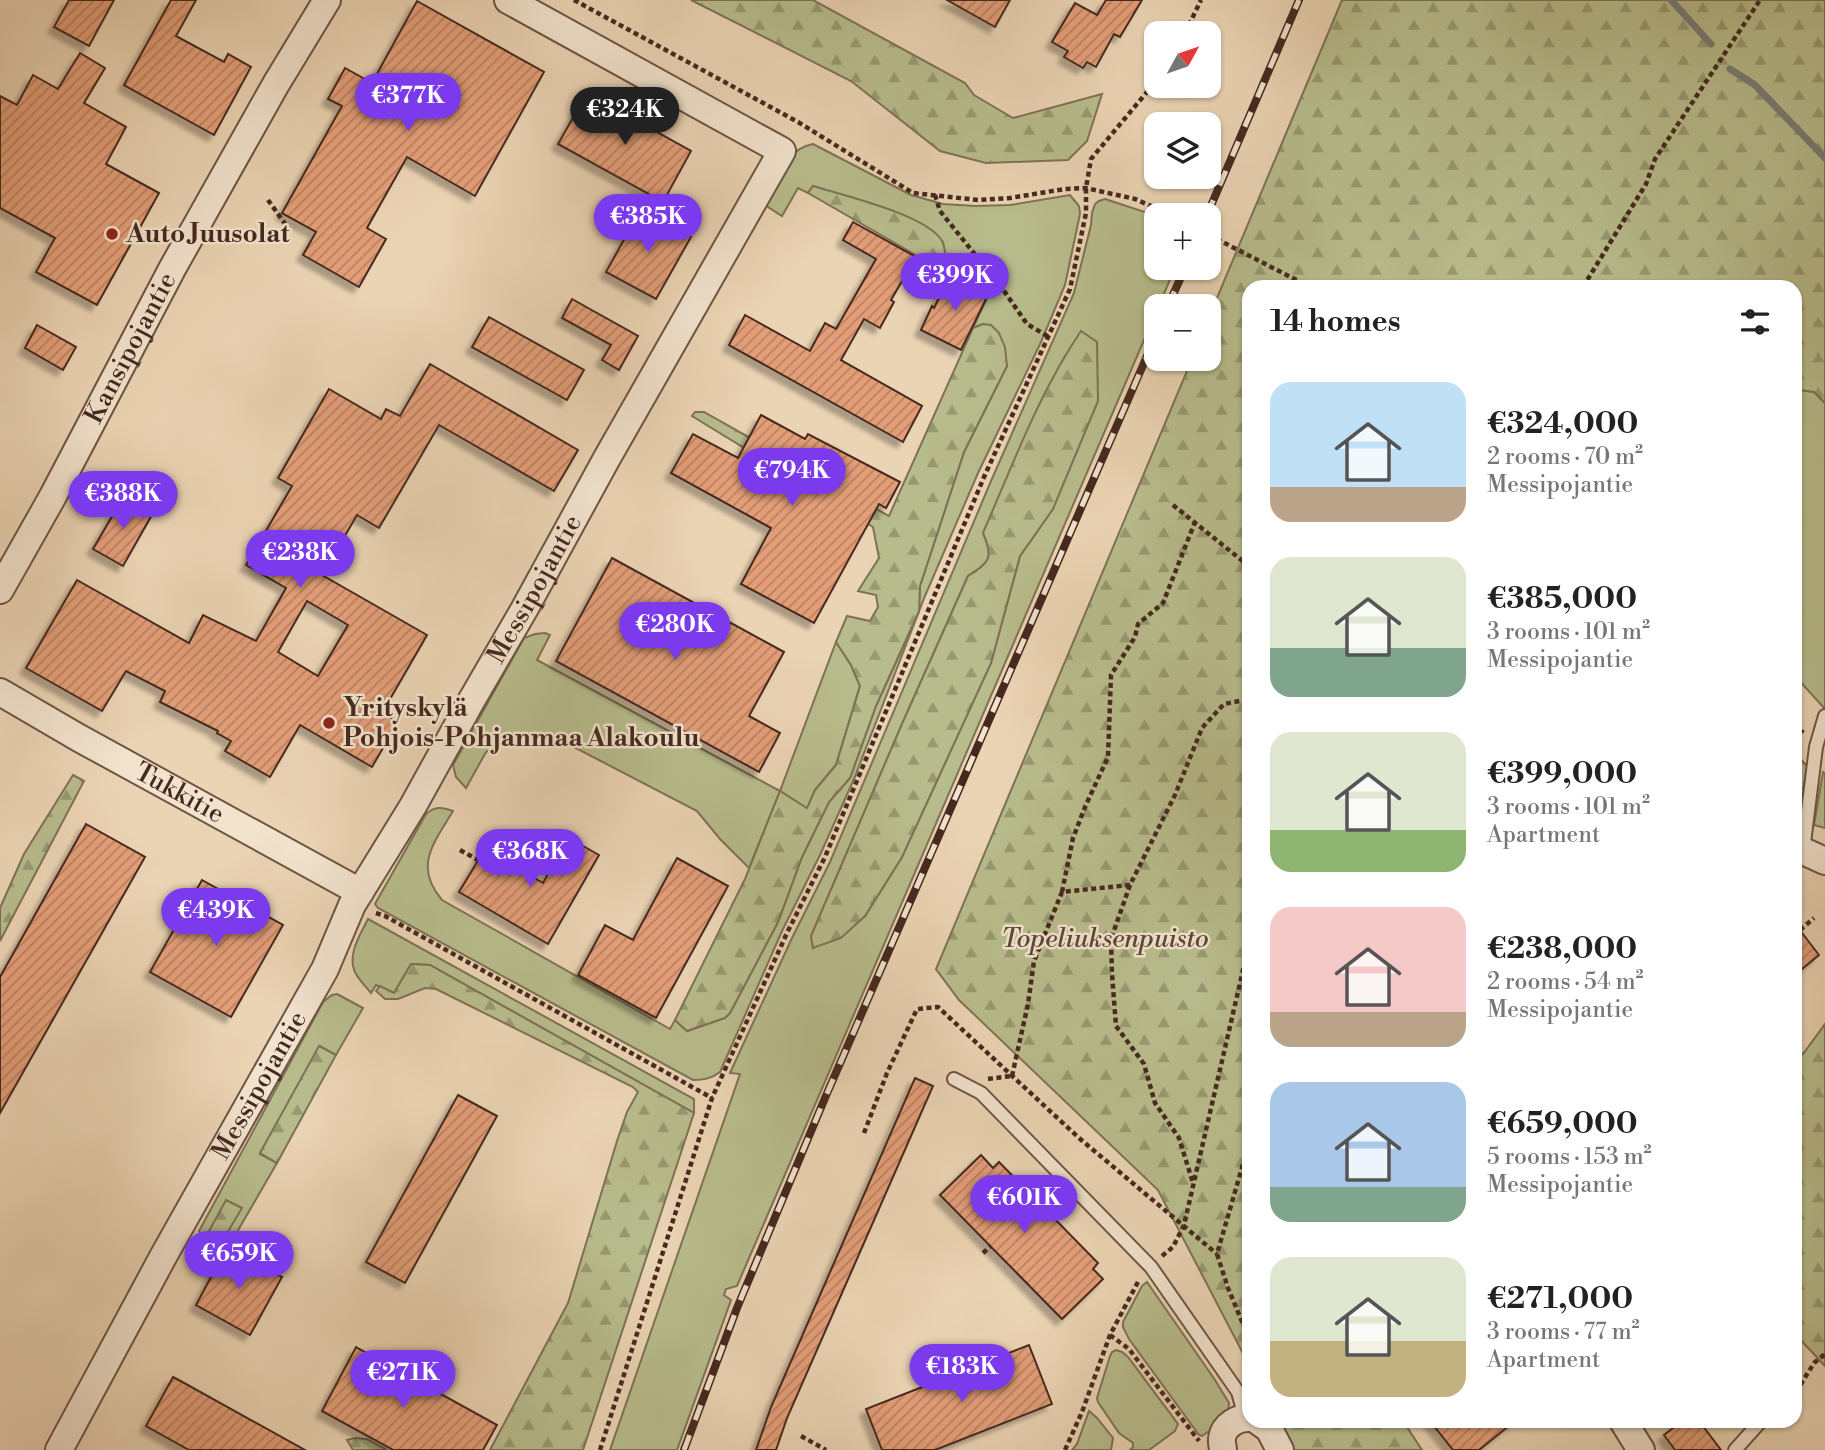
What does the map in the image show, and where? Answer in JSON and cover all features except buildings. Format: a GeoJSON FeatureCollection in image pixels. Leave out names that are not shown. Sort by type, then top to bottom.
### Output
{"type":"FeatureCollection","features":[{"type":"Feature","properties":{"kind":"street","name":"Kansipojantie"},"geometry":{"type":"LineString","coordinates":[[0,590],[53,496],[172,269],[276,84],[327,0]]}},
{"type":"Feature","properties":{"kind":"street","name":"Messipojantie"},"geometry":{"type":"LineString","coordinates":[[59,1450],[164,1255],[325,969],[352,905],[413,806],[782,151],[508,0]]}},
{"type":"Feature","properties":{"kind":"street","name":"Tukkitie"},"geometry":{"type":"LineString","coordinates":[[0,692],[360,892]]}},
{"type":"Feature","properties":{"kind":"street"},"geometry":{"type":"LineString","coordinates":[[1223,1450],[1222,1437],[1228,1425],[1236,1419],[1242,1419]]}},
{"type":"Feature","properties":{"kind":"street"},"geometry":{"type":"LineString","coordinates":[[1267,1428],[1280,1450]]}},
{"type":"Feature","properties":{"kind":"street"},"geometry":{"type":"LineString","coordinates":[[1627,1428],[1641,1450]]}},
{"type":"Feature","properties":{"kind":"lane"},"geometry":{"type":"LineString","coordinates":[[1808,854],[1816,747],[1825,716]]}},
{"type":"Feature","properties":{"kind":"lane"},"geometry":{"type":"LineString","coordinates":[[954,1079],[981,1093],[1151,1267],[1242,1400]]}},
{"type":"Feature","properties":{"kind":"lane"},"geometry":{"type":"LineString","coordinates":[[1735,1450],[1755,1428]]}},
{"type":"Feature","properties":{"kind":"path"},"geometry":{"type":"LineString","coordinates":[[574,0],[799,122],[913,193],[978,200],[1086,188],[1144,203]]}},
{"type":"Feature","properties":{"kind":"path"},"geometry":{"type":"LineString","coordinates":[[1191,21],[1201,0]]}},
{"type":"Feature","properties":{"kind":"path"},"geometry":{"type":"LineString","coordinates":[[1587,280],[1646,184],[1655,159],[1760,0]]}},
{"type":"Feature","properties":{"kind":"path"},"geometry":{"type":"LineString","coordinates":[[600,1450],[712,1098],[786,933],[825,857],[984,477],[1070,289],[1086,213],[1086,188],[1091,159],[1144,95]]}},
{"type":"Feature","properties":{"kind":"path"},"geometry":{"type":"LineString","coordinates":[[935,195],[940,211],[1002,288],[1027,324],[1049,337]]}},
{"type":"Feature","properties":{"kind":"path"},"geometry":{"type":"LineString","coordinates":[[268,200],[286,225]]}},
{"type":"Feature","properties":{"kind":"path"},"geometry":{"type":"LineString","coordinates":[[1221,241],[1296,280]]}},
{"type":"Feature","properties":{"kind":"path"},"geometry":{"type":"LineString","coordinates":[[1173,505],[1242,560]]}},
{"type":"Feature","properties":{"kind":"path"},"geometry":{"type":"LineString","coordinates":[[1012,1076],[1028,1004],[1034,961],[1062,892],[1073,838],[1108,757],[1111,675],[1135,636],[1138,624],[1163,603],[1195,522]]}},
{"type":"Feature","properties":{"kind":"path"},"geometry":{"type":"LineString","coordinates":[[1194,1185],[1179,1138],[1155,1103],[1144,1064],[1116,1026],[1111,939],[1130,885],[1175,795],[1202,728],[1224,704],[1242,701]]}},
{"type":"Feature","properties":{"kind":"path"},"geometry":{"type":"LineString","coordinates":[[460,850],[478,860]]}},
{"type":"Feature","properties":{"kind":"path"},"geometry":{"type":"LineString","coordinates":[[1062,892],[1130,885]]}},
{"type":"Feature","properties":{"kind":"path"},"geometry":{"type":"LineString","coordinates":[[1802,928],[1814,918]]}},
{"type":"Feature","properties":{"kind":"path"},"geometry":{"type":"LineString","coordinates":[[1065,1450],[1110,1335],[1141,1276],[1173,1247],[1184,1225],[1242,975]]}},
{"type":"Feature","properties":{"kind":"path"},"geometry":{"type":"LineString","coordinates":[[864,1133],[887,1073],[917,1009],[938,1007],[1079,1138],[1217,1254],[1242,1326]]}},
{"type":"Feature","properties":{"kind":"path"},"geometry":{"type":"LineString","coordinates":[[1217,1254],[1242,1173]]}},
{"type":"Feature","properties":{"kind":"path"},"geometry":{"type":"LineString","coordinates":[[983,1253],[991,1246]]}},
{"type":"Feature","properties":{"kind":"path"},"geometry":{"type":"LineString","coordinates":[[1110,1335],[1129,1349],[1205,1450]]}},
{"type":"Feature","properties":{"kind":"path"},"geometry":{"type":"LineString","coordinates":[[1802,1382],[1814,1363],[1825,1354]]}},
{"type":"Feature","properties":{"kind":"path"},"geometry":{"type":"LineString","coordinates":[[951,1367],[956,1374]]}},
{"type":"Feature","properties":{"kind":"path"},"geometry":{"type":"LineString","coordinates":[[801,1436],[826,1450]]}},
{"type":"Feature","properties":{"kind":"green space"},"geometry":{"type":"Polygon","coordinates":[[[691,0],[813,0],[965,83],[974,95],[1013,118],[1102,94],[1087,141],[1068,160],[986,163],[940,151],[851,81],[691,0]]]}},
{"type":"Feature","properties":{"kind":"green space","name":"Topeliuksenpuisto"},"geometry":{"type":"Polygon","coordinates":[[[1342,0],[1825,0],[1825,403],[1814,392],[1802,390],[1802,280],[1242,280],[1242,1352],[1158,1190],[959,1000],[936,969],[1187,371],[1221,371],[1221,294],[1219,294],[1342,0]]]}},
{"type":"Feature","properties":{"kind":"green space"},"geometry":{"type":"Polygon","coordinates":[[[813,144],[911,195],[943,204],[1010,205],[1070,195],[1079,206],[1080,214],[1065,285],[1041,342],[978,473],[919,611],[920,586],[964,452],[1007,366],[983,324],[973,328],[989,294],[947,273],[943,242],[813,186],[808,193],[798,188],[782,216],[768,207],[764,201],[783,166],[796,152],[813,144]]]}},
{"type":"Feature","properties":{"kind":"green space"},"geometry":{"type":"Polygon","coordinates":[[[813,186],[883,207],[934,232],[942,241],[947,273],[808,193],[813,186]]]}},
{"type":"Feature","properties":{"kind":"green space"},"geometry":{"type":"Polygon","coordinates":[[[1105,199],[1144,212],[1144,280],[1170,280],[1164,294],[1144,294],[1144,340],[737,1286],[726,1289],[724,1295],[731,1300],[677,1450],[610,1450],[740,1074],[730,1073],[830,862],[991,481],[1074,293],[1095,204],[1105,199]],[[1065,356],[1042,399],[983,533],[988,559],[968,576],[811,936],[813,948],[865,916],[902,857],[991,663],[1020,556],[1053,509],[1065,356]]]}},
{"type":"Feature","properties":{"kind":"green space"},"geometry":{"type":"Polygon","coordinates":[[[983,324],[991,325],[999,333],[1005,347],[1007,366],[964,452],[920,586],[919,611],[876,706],[850,778],[829,802],[802,857],[778,922],[730,1013],[725,1018],[687,1031],[675,1020],[745,879],[780,791],[807,808],[815,790],[836,765],[860,686],[851,665],[836,642],[847,616],[870,621],[878,607],[876,595],[858,591],[879,558],[873,527],[692,416],[695,412],[704,412],[889,516],[973,328],[983,324]]]}},
{"type":"Feature","properties":{"kind":"green space"},"geometry":{"type":"Polygon","coordinates":[[[1081,331],[1097,342],[1098,401],[1053,509],[1020,556],[991,663],[902,857],[865,916],[841,938],[813,948],[811,936],[968,576],[988,559],[983,533],[1016,455],[1052,379],[1081,331]]]}},
{"type":"Feature","properties":{"kind":"green space"},"geometry":{"type":"Polygon","coordinates":[[[1802,390],[1814,392],[1825,403],[1825,709],[1802,684],[1802,390]]]}},
{"type":"Feature","properties":{"kind":"green space"},"geometry":{"type":"Polygon","coordinates":[[[918,615],[854,779],[782,931],[720,1072],[713,1076],[693,1080],[375,904],[426,814],[436,808],[453,811],[434,844],[428,865],[433,888],[442,900],[670,1029],[675,1020],[687,1031],[725,1018],[778,922],[802,857],[829,802],[850,778],[876,706],[918,615]]]}},
{"type":"Feature","properties":{"kind":"green space"},"geometry":{"type":"Polygon","coordinates":[[[545,633],[550,635],[537,660],[780,791],[749,868],[697,811],[570,745],[501,745],[486,752],[466,788],[456,777],[453,765],[524,638],[545,633]]]}},
{"type":"Feature","properties":{"kind":"green space"},"geometry":{"type":"Polygon","coordinates":[[[836,642],[851,665],[860,686],[836,765],[815,790],[807,809],[780,791],[836,642]]]}},
{"type":"Feature","properties":{"kind":"green space"},"geometry":{"type":"Polygon","coordinates":[[[1802,761],[1807,766],[1802,797],[1802,761]]]}},
{"type":"Feature","properties":{"kind":"green space"},"geometry":{"type":"Polygon","coordinates":[[[1823,772],[1825,773],[1825,828],[1814,825],[1823,772]]]}},
{"type":"Feature","properties":{"kind":"green space"},"geometry":{"type":"Polygon","coordinates":[[[73,775],[84,781],[0,941],[0,908],[24,854],[73,775]]]}},
{"type":"Feature","properties":{"kind":"green space"},"geometry":{"type":"Polygon","coordinates":[[[368,919],[694,1099],[694,1113],[430,965],[411,964],[394,993],[376,985],[371,993],[353,967],[355,946],[368,919]]]}},
{"type":"Feature","properties":{"kind":"green space"},"geometry":{"type":"Polygon","coordinates":[[[411,964],[430,965],[694,1113],[583,1450],[490,1450],[568,1303],[617,1141],[627,1112],[638,1092],[633,1087],[436,989],[425,988],[398,999],[385,999],[376,991],[380,986],[394,993],[411,964]]]}},
{"type":"Feature","properties":{"kind":"green space"},"geometry":{"type":"Polygon","coordinates":[[[337,994],[363,1008],[336,1055],[320,1046],[260,1154],[277,1163],[222,1258],[206,1245],[199,1231],[323,1002],[337,994]]]}},
{"type":"Feature","properties":{"kind":"green space"},"geometry":{"type":"Polygon","coordinates":[[[1825,1024],[1825,1366],[1802,1341],[1803,1054],[1825,1024]]]}},
{"type":"Feature","properties":{"kind":"green space"},"geometry":{"type":"Polygon","coordinates":[[[319,1046],[336,1055],[277,1163],[260,1153],[319,1046]]]}},
{"type":"Feature","properties":{"kind":"green space"},"geometry":{"type":"Polygon","coordinates":[[[226,1200],[242,1208],[218,1248],[208,1240],[209,1231],[226,1200]]]}},
{"type":"Feature","properties":{"kind":"green space"},"geometry":{"type":"Polygon","coordinates":[[[1147,1282],[1229,1403],[1228,1413],[1218,1425],[1202,1436],[1129,1339],[1123,1327],[1123,1322],[1142,1286],[1147,1282]]]}},
{"type":"Feature","properties":{"kind":"green space"},"geometry":{"type":"Polygon","coordinates":[[[1116,1350],[1128,1357],[1178,1424],[1175,1431],[1149,1450],[1130,1450],[1133,1443],[1119,1433],[1098,1402],[1110,1356],[1116,1350]]]}},
{"type":"Feature","properties":{"kind":"green space"},"geometry":{"type":"Polygon","coordinates":[[[1089,1411],[1113,1438],[1111,1450],[1072,1450],[1077,1444],[1089,1411]]]}},
{"type":"Feature","properties":{"kind":"green space"},"geometry":{"type":"Polygon","coordinates":[[[1283,1428],[1408,1428],[1422,1450],[1294,1450],[1283,1428]]]}},
{"type":"Feature","properties":{"kind":"green space"},"geometry":{"type":"Polygon","coordinates":[[[367,1439],[387,1450],[353,1450],[347,1440],[367,1439]]]}},
{"type":"Feature","properties":{"kind":"waterway"},"geometry":{"type":"LineString","coordinates":[[1671,0],[1711,44]]}},
{"type":"Feature","properties":{"kind":"waterway"},"geometry":{"type":"LineString","coordinates":[[1730,69],[1755,85],[1825,158]]}},
{"type":"Feature","properties":{"kind":"railway"},"geometry":{"type":"LineString","coordinates":[[1212,203],[1299,0]]}},
{"type":"Feature","properties":{"kind":"railway"},"geometry":{"type":"LineString","coordinates":[[1173,294],[1180,280]]}},
{"type":"Feature","properties":{"kind":"railway"},"geometry":{"type":"LineString","coordinates":[[684,1450],[737,1308],[825,1098],[1144,363]]}},
{"type":"Feature","properties":{"kind":"place","name":"Auto Juusolat"},"geometry":{"type":"Point","coordinates":[112,234]}},
{"type":"Feature","properties":{"kind":"place","name":"Yrityskylä Pohjois-Pohjanmaa Alakoulu"},"geometry":{"type":"Point","coordinates":[329,723]}}]}
